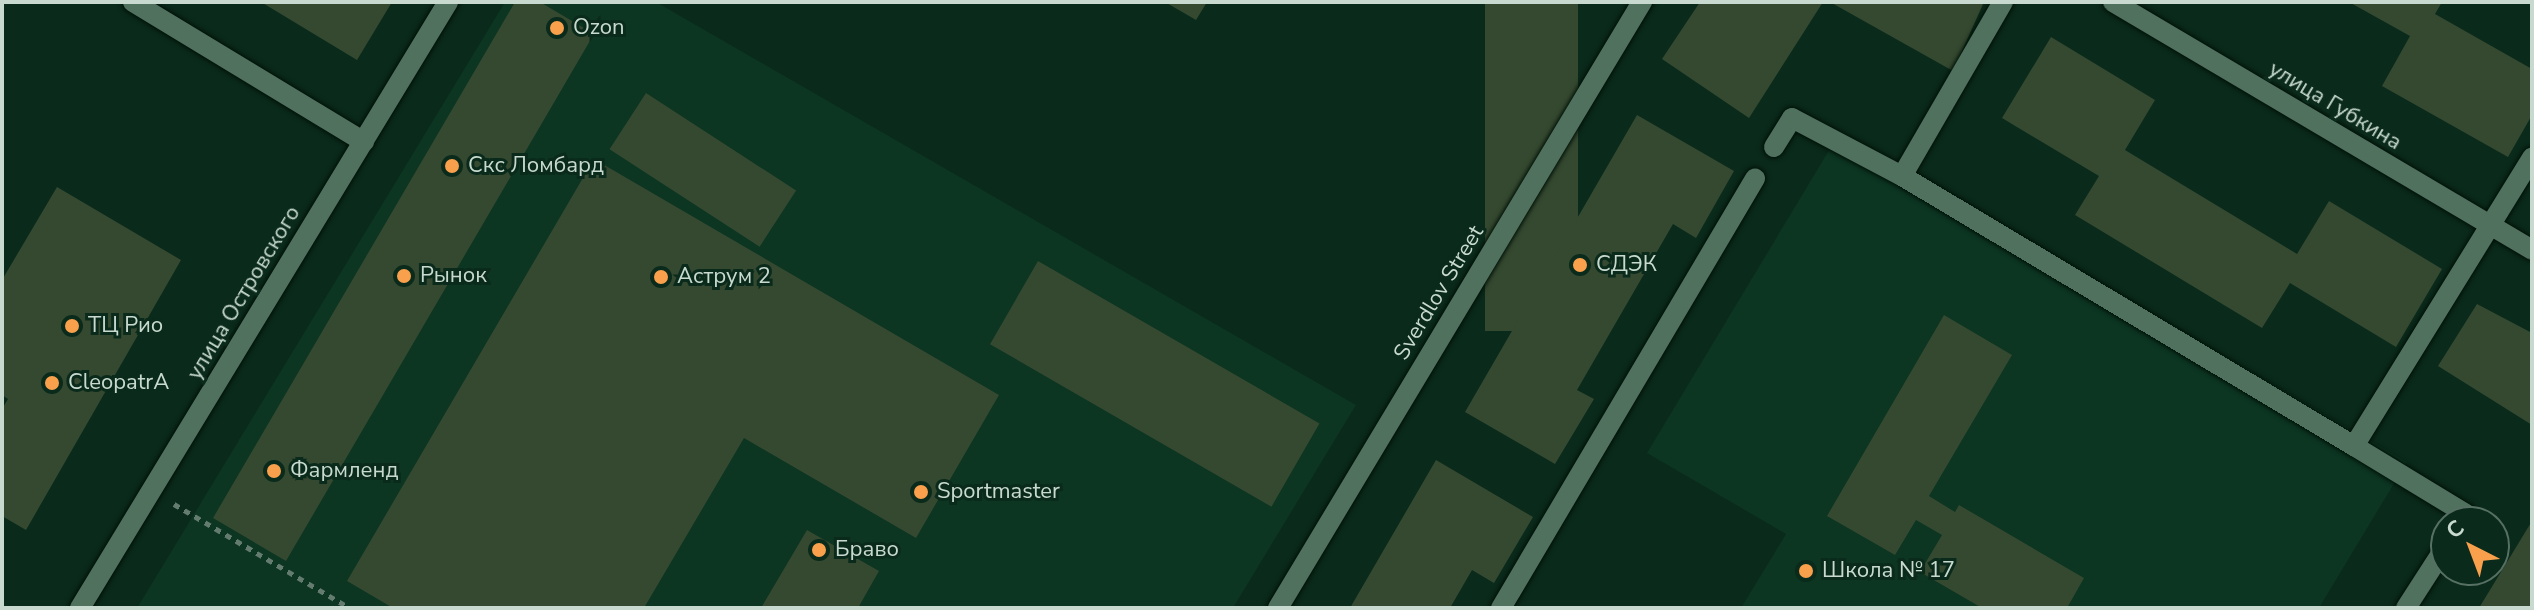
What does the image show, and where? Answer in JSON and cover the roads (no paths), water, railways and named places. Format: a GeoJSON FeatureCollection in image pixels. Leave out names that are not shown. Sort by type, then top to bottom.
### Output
{"type":"FeatureCollection","features":[{"type":"Feature","properties":{"kind":"street"},"geometry":{"type":"LineString","coordinates":[[133,2],[364,142]]}},
{"type":"Feature","properties":{"kind":"street","name":"улица Островского"},"geometry":{"type":"LineString","coordinates":[[80,608],[448,2]]}},
{"type":"Feature","properties":{"kind":"street","name":"Sverdlov Street"},"geometry":{"type":"LineString","coordinates":[[1278,608],[1642,2]]}},
{"type":"Feature","properties":{"kind":"street"},"geometry":{"type":"LineString","coordinates":[[1902,176],[2003,2]]}},
{"type":"Feature","properties":{"kind":"street","name":"улица Губкина"},"geometry":{"type":"LineString","coordinates":[[2113,2],[2532,250]]}},
{"type":"Feature","properties":{"kind":"street"},"geometry":{"type":"LineString","coordinates":[[1774,147],[1792,118],[1902,176],[2453,506]]}},
{"type":"Feature","properties":{"kind":"street"},"geometry":{"type":"LineString","coordinates":[[2354,446],[2532,158]]}},
{"type":"Feature","properties":{"kind":"street"},"geometry":{"type":"LineString","coordinates":[[1501,608],[1755,178]]}},
{"type":"Feature","properties":{"kind":"street"},"geometry":{"type":"LineString","coordinates":[[2406,608],[2430,571]]}},
{"type":"Feature","properties":{"kind":"place","name":"Ozon"},"geometry":{"type":"Point","coordinates":[557,28]}},
{"type":"Feature","properties":{"kind":"place","name":"Скс Ломбард"},"geometry":{"type":"Point","coordinates":[452,166]}},
{"type":"Feature","properties":{"kind":"place","name":"СДЭК"},"geometry":{"type":"Point","coordinates":[1580,265]}},
{"type":"Feature","properties":{"kind":"place","name":"Рынок"},"geometry":{"type":"Point","coordinates":[404,276]}},
{"type":"Feature","properties":{"kind":"place","name":"Аструм 2"},"geometry":{"type":"Point","coordinates":[661,277]}},
{"type":"Feature","properties":{"kind":"place","name":"ТЦ Рио"},"geometry":{"type":"Point","coordinates":[72,326]}},
{"type":"Feature","properties":{"kind":"place","name":"CleopatrA"},"geometry":{"type":"Point","coordinates":[52,383]}},
{"type":"Feature","properties":{"kind":"place","name":"Фармленд"},"geometry":{"type":"Point","coordinates":[274,471]}},
{"type":"Feature","properties":{"kind":"place","name":"Sportmaster"},"geometry":{"type":"Point","coordinates":[921,492]}},
{"type":"Feature","properties":{"kind":"place","name":"Браво"},"geometry":{"type":"Point","coordinates":[819,550]}},
{"type":"Feature","properties":{"kind":"place","name":"Школа № 17"},"geometry":{"type":"Point","coordinates":[1806,571]}}]}
